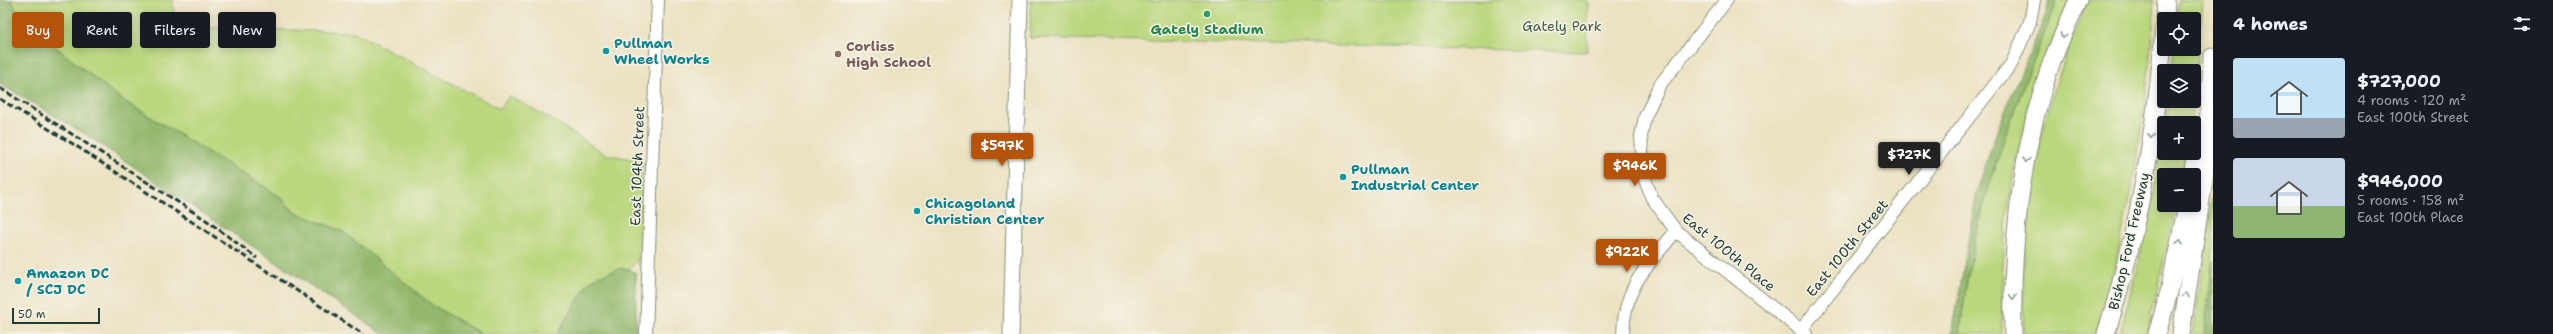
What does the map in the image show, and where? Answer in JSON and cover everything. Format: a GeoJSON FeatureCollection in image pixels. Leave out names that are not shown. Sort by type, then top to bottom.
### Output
{"type":"FeatureCollection","features":[{"type":"Feature","properties":{"kind":"highway"},"geometry":{"type":"LineString","coordinates":[[2013,334],[2013,260],[2018,209],[2027,158],[2048,72],[2078,0]]}},
{"type":"Feature","properties":{"kind":"highway"},"geometry":{"type":"LineString","coordinates":[[2165,12],[2166,0]]}},
{"type":"Feature","properties":{"kind":"highway"},"geometry":{"type":"LineString","coordinates":[[2193,168],[2212,50]]}},
{"type":"Feature","properties":{"kind":"highway"},"geometry":{"type":"LineString","coordinates":[[2181,334],[2206,166],[2212,50]]}},
{"type":"Feature","properties":{"kind":"highway","name":"Bishop Ford Freeway"},"geometry":{"type":"LineString","coordinates":[[2106,334],[2134,226],[2149,151],[2161,56]]}},
{"type":"Feature","properties":{"kind":"highway"},"geometry":{"type":"LineString","coordinates":[[2157,334],[2169,292],[2186,212]]}},
{"type":"Feature","properties":{"kind":"main road"},"geometry":{"type":"LineString","coordinates":[[1011,334],[1020,0]]}},
{"type":"Feature","properties":{"kind":"street","name":"East 104th Street"},"geometry":{"type":"LineString","coordinates":[[646,334],[658,0]]}},
{"type":"Feature","properties":{"kind":"street","name":"East 100th Place"},"geometry":{"type":"LineString","coordinates":[[1727,0],[1659,86],[1645,117],[1641,136],[1644,177],[1652,198],[1676,231],[1804,332]]}},
{"type":"Feature","properties":{"kind":"street","name":"East 100th Street"},"geometry":{"type":"LineString","coordinates":[[1804,332],[2008,69],[2030,22],[2034,0]]}},
{"type":"Feature","properties":{"kind":"street"},"geometry":{"type":"LineString","coordinates":[[1623,334],[1624,312],[1628,296],[1637,280],[1676,231]]}},
{"type":"Feature","properties":{"kind":"green space"},"geometry":{"type":"Polygon","coordinates":[[[0,0],[11,0],[17,12],[12,12],[12,48],[57,48],[121,99],[281,197],[285,204],[294,212],[342,231],[432,305],[481,334],[383,334],[85,134],[0,84],[0,0]]]}},
{"type":"Feature","properties":{"kind":"green space"},"geometry":{"type":"Polygon","coordinates":[[[11,0],[173,0],[174,12],[140,12],[140,48],[210,48],[210,28],[218,28],[218,48],[276,48],[276,30],[354,32],[500,109],[509,96],[549,118],[605,154],[643,161],[638,259],[630,269],[619,269],[589,282],[557,334],[481,334],[432,305],[342,231],[294,212],[281,197],[121,99],[57,48],[64,48],[64,12],[17,12],[11,0]]]}},
{"type":"Feature","properties":{"kind":"green space","name":"Gately Park"},"geometry":{"type":"Polygon","coordinates":[[[1031,0],[1588,0],[1587,52],[1030,38],[1031,0]]]}},
{"type":"Feature","properties":{"kind":"green space"},"geometry":{"type":"Polygon","coordinates":[[[2049,0],[2058,0],[2025,82],[1996,163],[1974,246],[1960,334],[1952,334],[1977,191],[1998,128],[2046,14],[2049,0]]]}},
{"type":"Feature","properties":{"kind":"green space"},"geometry":{"type":"Polygon","coordinates":[[[2058,0],[2069,0],[2037,83],[2025,123],[2009,203],[2004,245],[2002,334],[1960,334],[1974,247],[1996,163],[2025,81],[2058,0]]]}},
{"type":"Feature","properties":{"kind":"green space"},"geometry":{"type":"Polygon","coordinates":[[[2088,0],[2155,0],[2147,84],[2135,169],[2127,211],[2118,252],[2095,334],[2024,334],[2023,290],[2025,247],[2029,205],[2036,163],[2045,122],[2057,82],[2071,41],[2088,0]]]}},
{"type":"Feature","properties":{"kind":"green space"},"geometry":{"type":"Polygon","coordinates":[[[2178,0],[2203,0],[2201,21],[2201,12],[2177,12],[2178,0]]]}},
{"type":"Feature","properties":{"kind":"green space"},"geometry":{"type":"Polygon","coordinates":[[[2173,56],[2198,56],[2197,64],[2173,64],[2173,56]]]}},
{"type":"Feature","properties":{"kind":"green space"},"geometry":{"type":"Polygon","coordinates":[[[2168,108],[2192,108],[2191,116],[2167,116],[2168,108]]]}},
{"type":"Feature","properties":{"kind":"green space"},"geometry":{"type":"Polygon","coordinates":[[[2160,160],[2185,160],[2183,168],[2158,168],[2160,160]]]}},
{"type":"Feature","properties":{"kind":"green space"},"geometry":{"type":"Polygon","coordinates":[[[2157,175],[2157,212],[2176,212],[2174,219],[2146,334],[2120,334],[2149,220],[2157,175]]]}},
{"type":"Feature","properties":{"kind":"green space"},"geometry":{"type":"Polygon","coordinates":[[[2213,190],[2213,261],[2204,334],[2193,334],[2213,190]]]}},
{"type":"Feature","properties":{"kind":"green space"},"geometry":{"type":"Polygon","coordinates":[[[2213,261],[2213,334],[2204,334],[2204,333],[2213,261]]]}},
{"type":"Feature","properties":{"kind":"green space"},"geometry":{"type":"Polygon","coordinates":[[[619,269],[630,269],[636,273],[636,334],[557,334],[589,282],[598,276],[619,269]]]}},
{"type":"Feature","properties":{"kind":"railway"},"geometry":{"type":"LineString","coordinates":[[0,88],[206,220],[257,258]]}},
{"type":"Feature","properties":{"kind":"railway"},"geometry":{"type":"LineString","coordinates":[[0,99],[73,144],[363,334]]}},
{"type":"Feature","properties":{"kind":"place","name":"Gately Stadium"},"geometry":{"type":"Point","coordinates":[1207,14]}},
{"type":"Feature","properties":{"kind":"place","name":"Pullman Wheel Works"},"geometry":{"type":"Point","coordinates":[606,51]}},
{"type":"Feature","properties":{"kind":"place","name":"Corliss High School"},"geometry":{"type":"Point","coordinates":[838,54]}},
{"type":"Feature","properties":{"kind":"place","name":"Pullman Industrial Center"},"geometry":{"type":"Point","coordinates":[1343,177]}},
{"type":"Feature","properties":{"kind":"place","name":"Chicagoland Christian Center"},"geometry":{"type":"Point","coordinates":[917,211]}},
{"type":"Feature","properties":{"kind":"place","name":"Amazon DC / SCJ DC"},"geometry":{"type":"Point","coordinates":[18,281]}}]}
